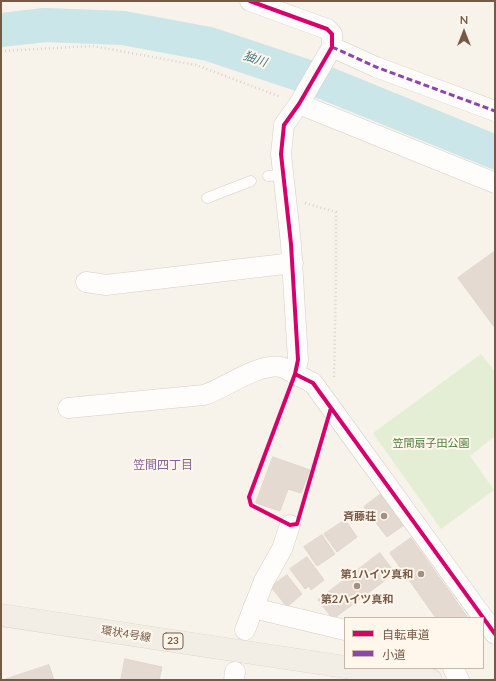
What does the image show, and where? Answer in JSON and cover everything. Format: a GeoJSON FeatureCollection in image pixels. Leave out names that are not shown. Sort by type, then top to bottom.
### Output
{"type":"FeatureCollection","features":[{"type":"Feature","properties":{"kind":"main road","name":"環状4号線"},"geometry":{"type":"LineString","coordinates":[[1,615],[344,667]]}},
{"type":"Feature","properties":{"kind":"main road"},"geometry":{"type":"LineString","coordinates":[[357,669],[431,680]]}},
{"type":"Feature","properties":{"kind":"street"},"geometry":{"type":"LineString","coordinates":[[250,1],[327,29],[332,34],[333,47],[299,104],[284,125],[281,154],[276,176],[285,197],[293,264],[298,360],[295,374]]}},
{"type":"Feature","properties":{"kind":"street"},"geometry":{"type":"LineString","coordinates":[[333,47],[359,59],[495,111]]}},
{"type":"Feature","properties":{"kind":"street"},"geometry":{"type":"LineString","coordinates":[[299,104],[495,182]]}},
{"type":"Feature","properties":{"kind":"street"},"geometry":{"type":"LineString","coordinates":[[86,282],[106,285],[293,264]]}},
{"type":"Feature","properties":{"kind":"street"},"geometry":{"type":"LineString","coordinates":[[68,408],[204,395],[218,391],[236,380],[264,369],[281,367],[313,383],[480,617]]}},
{"type":"Feature","properties":{"kind":"street"},"geometry":{"type":"LineString","coordinates":[[245,630],[252,608],[264,581],[282,549],[290,525]]}},
{"type":"Feature","properties":{"kind":"street"},"geometry":{"type":"LineString","coordinates":[[252,608],[344,630]]}},
{"type":"Feature","properties":{"kind":"street"},"geometry":{"type":"LineString","coordinates":[[453,669],[458,680]]}},
{"type":"Feature","properties":{"kind":"lane"},"geometry":{"type":"LineString","coordinates":[[207,198],[251,181]]}},
{"type":"Feature","properties":{"kind":"path"},"geometry":{"type":"LineString","coordinates":[[1,51],[93,46],[196,65],[299,104]]}},
{"type":"Feature","properties":{"kind":"path"},"geometry":{"type":"LineString","coordinates":[[285,197],[336,212],[333,380]]}},
{"type":"Feature","properties":{"kind":"green space","name":"笠間扇子田公園"},"geometry":{"type":"Polygon","coordinates":[[[481,354],[495,372],[495,436],[470,456],[494,490],[441,529],[373,433],[481,354]]]}},
{"type":"Feature","properties":{"kind":"building"},"geometry":{"type":"Polygon","coordinates":[[[494,252],[495,253],[495,328],[458,278],[494,252]]]}},
{"type":"Feature","properties":{"kind":"building"},"geometry":{"type":"Polygon","coordinates":[[[273,457],[310,470],[301,493],[288,489],[280,511],[256,503],[273,457]]]}},
{"type":"Feature","properties":{"kind":"building","name":"斉藤荘"},"geometry":{"type":"Polygon","coordinates":[[[381,494],[404,525],[387,537],[364,507],[381,494]]]}},
{"type":"Feature","properties":{"kind":"building"},"geometry":{"type":"Polygon","coordinates":[[[345,520],[357,537],[337,552],[324,534],[345,520]]]}},
{"type":"Feature","properties":{"kind":"building"},"geometry":{"type":"Polygon","coordinates":[[[322,535],[335,554],[317,566],[304,547],[322,535]]]}},
{"type":"Feature","properties":{"kind":"building","name":"第1ハイツ真和"},"geometry":{"type":"Polygon","coordinates":[[[411,538],[467,617],[435,617],[390,553],[411,538]]]}},
{"type":"Feature","properties":{"kind":"building","name":"第2ハイツ真和"},"geometry":{"type":"Polygon","coordinates":[[[380,553],[395,573],[333,619],[318,600],[380,553]]]}},
{"type":"Feature","properties":{"kind":"building"},"geometry":{"type":"Polygon","coordinates":[[[307,557],[324,580],[311,590],[309,586],[305,589],[290,569],[307,557]]]}},
{"type":"Feature","properties":{"kind":"building"},"geometry":{"type":"Polygon","coordinates":[[[287,575],[302,594],[287,607],[271,587],[287,575]]]}},
{"type":"Feature","properties":{"kind":"building"},"geometry":{"type":"Polygon","coordinates":[[[125,659],[162,667],[159,680],[121,680],[125,659]]]}},
{"type":"Feature","properties":{"kind":"building"},"geometry":{"type":"Polygon","coordinates":[[[49,665],[54,680],[3,680],[49,665]]]}},
{"type":"Feature","properties":{"kind":"waterway","name":"㹨川"},"geometry":{"type":"LineString","coordinates":[[1,30],[45,25],[123,28],[209,44],[323,82],[495,152]]}},
{"type":"Feature","properties":{"kind":"marked path"},"geometry":{"type":"LineString","coordinates":[[332,47],[376,67],[495,111]]}},
{"type":"Feature","properties":{"kind":"cycle path"},"geometry":{"type":"LineString","coordinates":[[250,1],[327,29],[332,34],[332,47],[299,104],[284,125],[281,154],[291,244],[298,360],[295,374],[313,383],[483,617]]}},
{"type":"Feature","properties":{"kind":"cycle path"},"geometry":{"type":"LineString","coordinates":[[295,374],[249,497],[251,505],[290,525],[297,524],[331,408]]}},
{"type":"Feature","properties":{"kind":"cycle path"},"geometry":{"type":"LineString","coordinates":[[484,619],[495,634]]}},
{"type":"Feature","properties":{"kind":"place","name":"斉藤荘"},"geometry":{"type":"Point","coordinates":[384,516]}},
{"type":"Feature","properties":{"kind":"place","name":"第1ハイツ真和"},"geometry":{"type":"Point","coordinates":[421,574]}},
{"type":"Feature","properties":{"kind":"place","name":"第2ハイツ真和"},"geometry":{"type":"Point","coordinates":[357,586]}},
{"type":"Feature","properties":{"kind":"district","name":"笠間四丁目"},"geometry":{"type":"Point","coordinates":[163,465]}}]}
